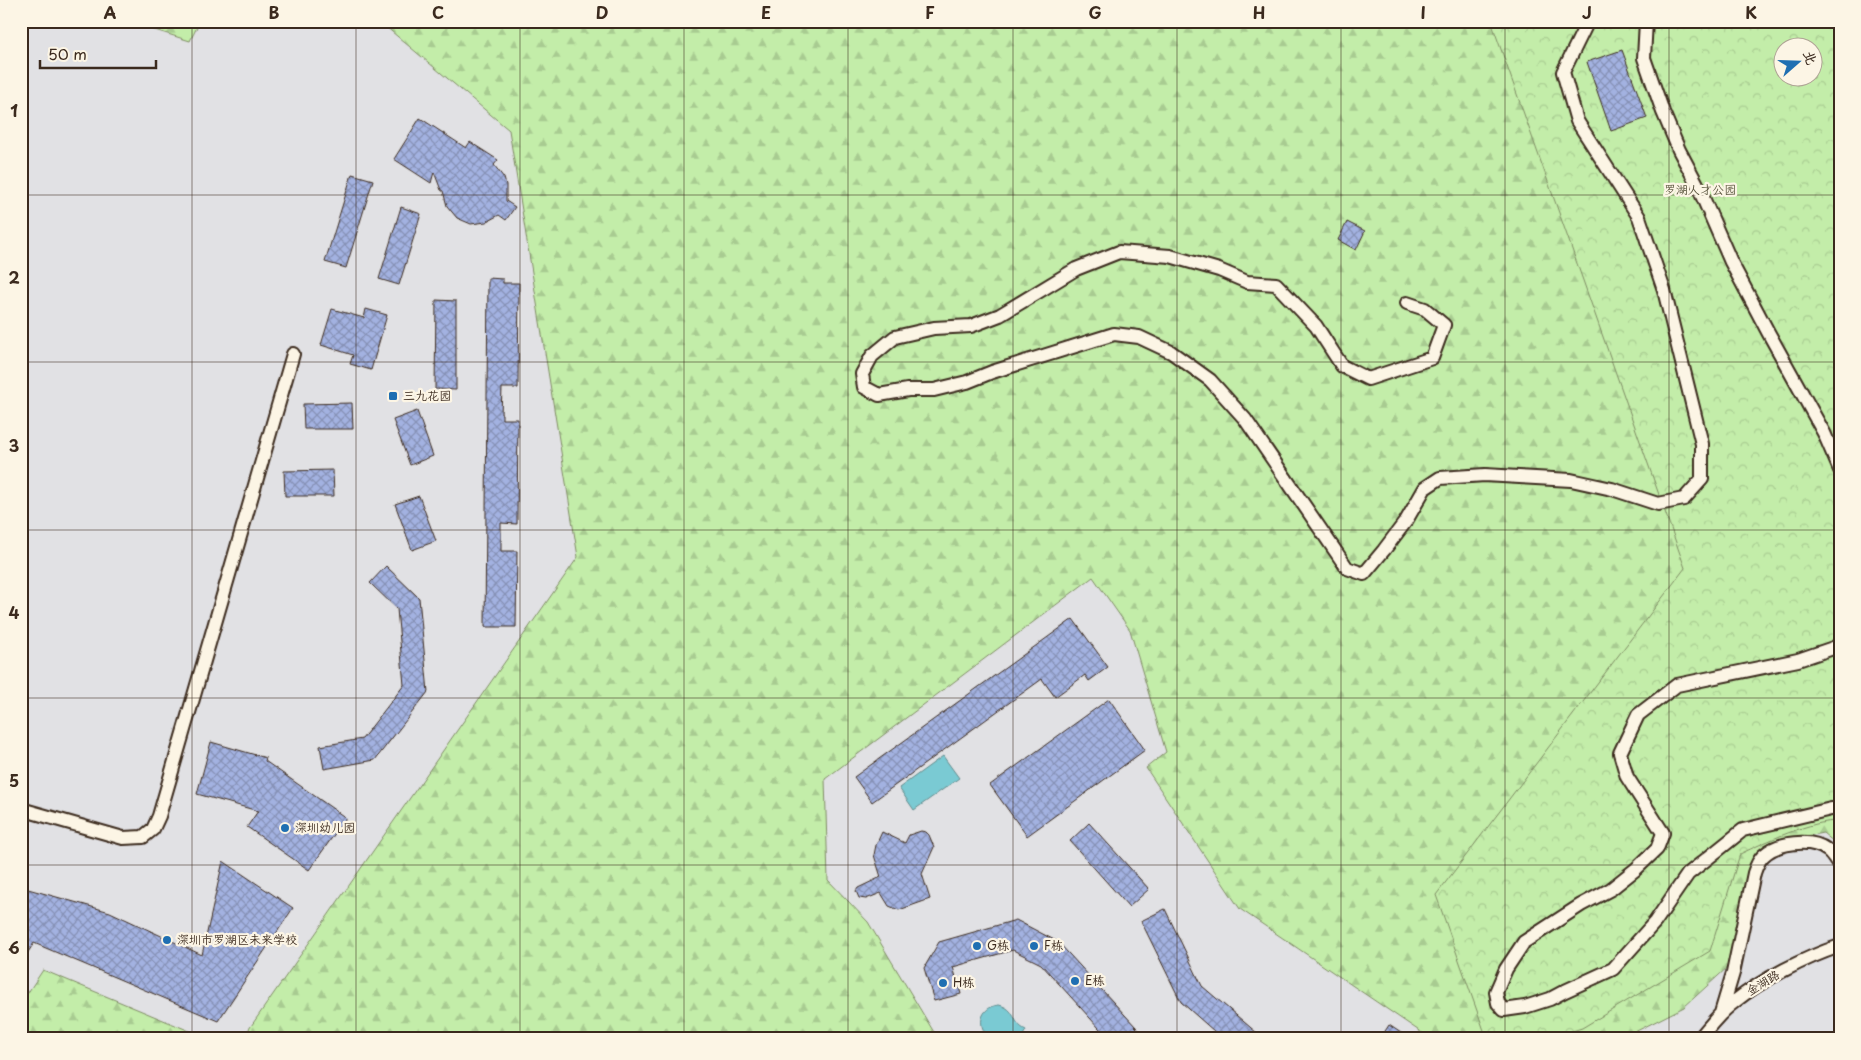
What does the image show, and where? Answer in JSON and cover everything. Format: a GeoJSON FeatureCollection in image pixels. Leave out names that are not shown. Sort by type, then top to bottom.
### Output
{"type":"FeatureCollection","features":[{"type":"Feature","properties":{"kind":"street"},"geometry":{"type":"LineString","coordinates":[[1407,303],[1425,309],[1444,326],[1432,358],[1368,379],[1342,366],[1316,326],[1276,284],[1247,282],[1219,270],[1170,256],[1120,252],[1076,269],[1000,315],[971,326],[934,328],[895,337],[872,356],[862,374],[864,387],[879,395],[908,390],[934,390],[967,382],[992,372],[1114,334],[1140,337],[1171,352],[1210,380],[1245,419],[1347,568],[1364,574],[1406,521],[1425,488],[1440,478],[1485,475],[1571,480],[1612,489],[1658,504],[1684,499],[1702,479],[1702,444],[1664,290],[1639,218],[1577,121],[1563,72],[1588,21]]}},
{"type":"Feature","properties":{"kind":"street"},"geometry":{"type":"LineString","coordinates":[[1646,21],[1644,58],[1669,127],[1731,262],[1824,433],[1840,470]]}},
{"type":"Feature","properties":{"kind":"street"},"geometry":{"type":"LineString","coordinates":[[21,809],[123,838],[143,837],[153,829],[159,816],[293,354]]}},
{"type":"Feature","properties":{"kind":"street"},"geometry":{"type":"LineString","coordinates":[[1840,643],[1836,647],[1798,660],[1677,685],[1638,714],[1620,753],[1627,777],[1663,832],[1657,849],[1636,869],[1610,889],[1581,905],[1524,942],[1506,969],[1496,992],[1498,1003],[1504,1010],[1540,1003],[1613,970],[1655,922],[1688,874],[1742,830],[1831,808],[1840,809]]}},
{"type":"Feature","properties":{"kind":"street"},"geometry":{"type":"LineString","coordinates":[[1721,1013],[1733,973],[1754,873],[1758,862],[1764,854],[1785,845],[1805,843],[1817,845],[1828,850],[1840,866]]}},
{"type":"Feature","properties":{"kind":"street","name":"金湖路"},"geometry":{"type":"LineString","coordinates":[[1699,1039],[1721,1013],[1735,1001],[1784,970],[1840,946]]}},
{"type":"Feature","properties":{"kind":"green space"},"geometry":{"type":"Polygon","coordinates":[[[126,21],[200,21],[190,41],[126,21]]]}},
{"type":"Feature","properties":{"kind":"green space"},"geometry":{"type":"Polygon","coordinates":[[[379,21],[1671,21],[1716,156],[1803,88],[1824,88],[1824,72],[1840,59],[1840,847],[1823,833],[1768,843],[1750,863],[1729,966],[1684,1007],[1621,1039],[1431,1039],[1240,909],[1146,768],[1166,752],[1130,630],[1093,577],[825,779],[828,880],[868,922],[938,1039],[242,1039],[578,557],[509,130],[379,21]]]}},
{"type":"Feature","properties":{"kind":"green space","name":"罗湖人才公园"},"geometry":{"type":"Polygon","coordinates":[[[1491,21],[1840,21],[1840,821],[1816,824],[1803,828],[1740,854],[1710,951],[1582,1028],[1547,1039],[1487,1039],[1436,895],[1685,568],[1491,21]]]}},
{"type":"Feature","properties":{"kind":"green space"},"geometry":{"type":"Polygon","coordinates":[[[43,970],[209,1039],[21,1039],[21,1003],[43,970]]]}},
{"type":"Feature","properties":{"kind":"water"},"geometry":{"type":"Polygon","coordinates":[[[943,756],[959,778],[914,810],[899,788],[943,756]]]}},
{"type":"Feature","properties":{"kind":"water"},"geometry":{"type":"Polygon","coordinates":[[[999,1005],[1009,1010],[1018,1024],[1026,1030],[1021,1039],[991,1039],[986,1034],[982,1024],[984,1014],[992,1007],[999,1005]]]}},
{"type":"Feature","properties":{"kind":"building"},"geometry":{"type":"Polygon","coordinates":[[[1622,50],[1647,118],[1611,131],[1587,62],[1622,50]]]}},
{"type":"Feature","properties":{"kind":"building"},"geometry":{"type":"Polygon","coordinates":[[[420,118],[466,148],[470,142],[498,160],[494,165],[504,178],[506,201],[515,207],[506,220],[499,215],[486,222],[471,224],[457,218],[447,206],[443,191],[434,172],[431,183],[394,159],[420,118]]]}},
{"type":"Feature","properties":{"kind":"building"},"geometry":{"type":"Polygon","coordinates":[[[352,174],[373,180],[346,268],[325,262],[352,174]]]}},
{"type":"Feature","properties":{"kind":"building"},"geometry":{"type":"Polygon","coordinates":[[[401,207],[421,214],[399,285],[379,279],[401,207]]]}},
{"type":"Feature","properties":{"kind":"building"},"geometry":{"type":"Polygon","coordinates":[[[1347,222],[1365,231],[1356,250],[1338,240],[1347,222]]]}},
{"type":"Feature","properties":{"kind":"building"},"geometry":{"type":"Polygon","coordinates":[[[488,278],[503,279],[503,283],[519,283],[518,388],[502,388],[501,414],[502,419],[518,419],[517,524],[501,523],[501,551],[517,551],[516,627],[485,627],[488,278]]]}},
{"type":"Feature","properties":{"kind":"building"},"geometry":{"type":"Polygon","coordinates":[[[436,300],[456,301],[456,390],[435,389],[436,300]]]}},
{"type":"Feature","properties":{"kind":"building"},"geometry":{"type":"Polygon","coordinates":[[[332,309],[364,318],[366,309],[387,315],[371,370],[350,364],[353,355],[321,345],[332,309]]]}},
{"type":"Feature","properties":{"kind":"building"},"geometry":{"type":"Polygon","coordinates":[[[352,403],[353,429],[304,429],[303,404],[352,403]]]}},
{"type":"Feature","properties":{"kind":"building"},"geometry":{"type":"Polygon","coordinates":[[[417,411],[433,456],[410,465],[393,420],[417,411]]]}},
{"type":"Feature","properties":{"kind":"building"},"geometry":{"type":"Polygon","coordinates":[[[333,470],[334,496],[285,496],[284,471],[333,470]]]}},
{"type":"Feature","properties":{"kind":"building"},"geometry":{"type":"Polygon","coordinates":[[[419,496],[436,541],[412,550],[395,504],[419,496]]]}},
{"type":"Feature","properties":{"kind":"building"},"geometry":{"type":"Polygon","coordinates":[[[386,566],[419,598],[428,692],[375,760],[324,769],[320,746],[362,739],[404,685],[397,609],[370,583],[386,566]]]}},
{"type":"Feature","properties":{"kind":"building"},"geometry":{"type":"Polygon","coordinates":[[[1073,619],[1108,667],[1089,681],[1085,675],[1055,697],[1042,679],[872,802],[854,777],[1073,619]]]}},
{"type":"Feature","properties":{"kind":"building"},"geometry":{"type":"Polygon","coordinates":[[[1109,699],[1145,750],[1027,836],[990,785],[1109,699]]]}},
{"type":"Feature","properties":{"kind":"building"},"geometry":{"type":"Polygon","coordinates":[[[211,742],[266,758],[265,761],[346,818],[309,870],[247,827],[258,811],[197,794],[211,742]]]}},
{"type":"Feature","properties":{"kind":"building"},"geometry":{"type":"Polygon","coordinates":[[[1089,823],[1149,889],[1129,907],[1070,841],[1089,823]]]}},
{"type":"Feature","properties":{"kind":"building"},"geometry":{"type":"Polygon","coordinates":[[[921,831],[929,835],[934,847],[922,874],[930,899],[899,910],[889,906],[881,893],[866,899],[859,898],[856,891],[858,888],[881,877],[874,855],[882,832],[905,843],[909,835],[921,831]]]}},
{"type":"Feature","properties":{"kind":"building"},"geometry":{"type":"Polygon","coordinates":[[[223,861],[293,908],[218,1021],[34,943],[21,963],[21,887],[110,912],[202,955],[223,861]]]}},
{"type":"Feature","properties":{"kind":"building"},"geometry":{"type":"Polygon","coordinates":[[[1165,909],[1202,986],[1264,1039],[1223,1039],[1181,1002],[1141,921],[1165,909]]]}},
{"type":"Feature","properties":{"kind":"building"},"geometry":{"type":"Polygon","coordinates":[[[1016,920],[1058,942],[1147,1039],[1109,1039],[1041,964],[1013,950],[953,967],[961,994],[934,1001],[924,968],[939,942],[1016,920]]]}},
{"type":"Feature","properties":{"kind":"building"},"geometry":{"type":"Polygon","coordinates":[[[1389,1025],[1410,1039],[1380,1039],[1389,1025]]]}},
{"type":"Feature","properties":{"kind":"place","name":"三九花园"},"geometry":{"type":"Point","coordinates":[393,396]}},
{"type":"Feature","properties":{"kind":"place","name":"深圳幼儿园"},"geometry":{"type":"Point","coordinates":[285,828]}},
{"type":"Feature","properties":{"kind":"place","name":"深圳市罗湖区未来学校"},"geometry":{"type":"Point","coordinates":[167,940]}},
{"type":"Feature","properties":{"kind":"place","name":"G栋"},"geometry":{"type":"Point","coordinates":[977,946]}},
{"type":"Feature","properties":{"kind":"place","name":"F栋"},"geometry":{"type":"Point","coordinates":[1034,946]}},
{"type":"Feature","properties":{"kind":"place","name":"E栋"},"geometry":{"type":"Point","coordinates":[1075,981]}},
{"type":"Feature","properties":{"kind":"place","name":"H栋"},"geometry":{"type":"Point","coordinates":[943,983]}}]}
